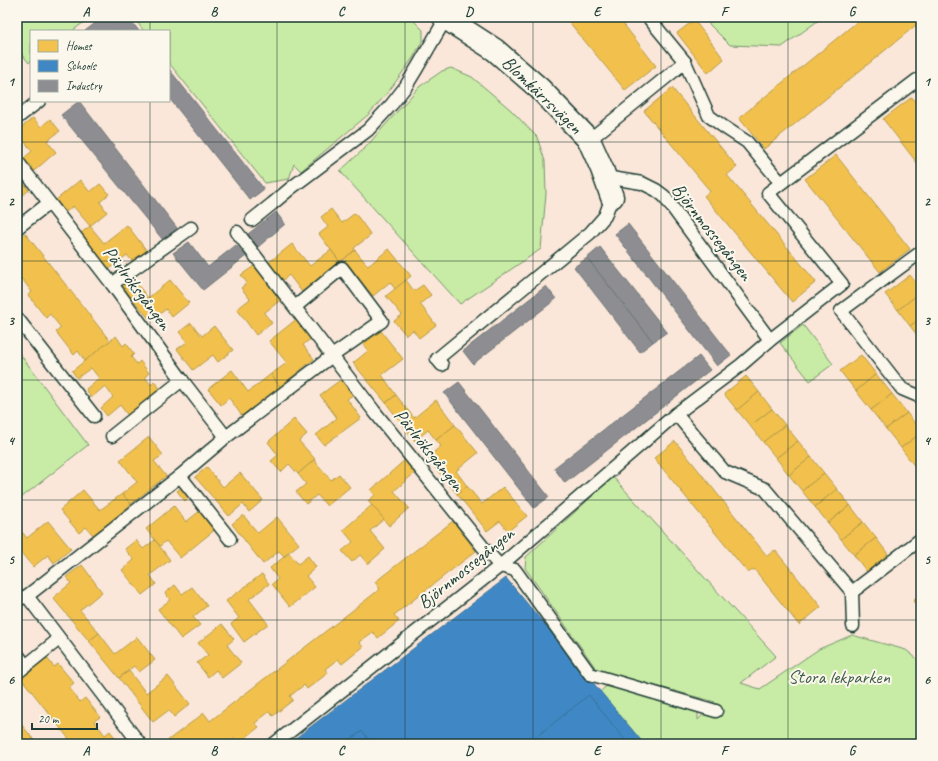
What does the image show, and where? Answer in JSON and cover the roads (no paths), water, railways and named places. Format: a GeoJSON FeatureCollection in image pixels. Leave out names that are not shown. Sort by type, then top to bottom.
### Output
{"type":"FeatureCollection","features":[{"type":"Feature","properties":{"kind":"street","name":"Blomkärrsvägen"},"geometry":{"type":"LineString","coordinates":[[445,18],[494,50],[540,89],[589,140],[608,187]]}},
{"type":"Feature","properties":{"kind":"lane"},"geometry":{"type":"LineString","coordinates":[[648,17],[685,62],[709,116],[747,142],[781,183]]}},
{"type":"Feature","properties":{"kind":"lane"},"geometry":{"type":"LineString","coordinates":[[252,220],[291,188],[368,130],[406,86],[445,18]]}},
{"type":"Feature","properties":{"kind":"lane"},"geometry":{"type":"LineString","coordinates":[[589,140],[685,62]]}},
{"type":"Feature","properties":{"kind":"lane","name":"Björnmossegången"},"geometry":{"type":"LineString","coordinates":[[274,744],[500,566],[676,414],[741,365],[770,340],[842,284],[768,193],[917,80],[921,85]]}},
{"type":"Feature","properties":{"kind":"lane"},"geometry":{"type":"LineString","coordinates":[[17,118],[38,102]]}},
{"type":"Feature","properties":{"kind":"lane","name":"Pärlröksgången"},"geometry":{"type":"LineString","coordinates":[[17,161],[112,284],[182,380],[226,437]]}},
{"type":"Feature","properties":{"kind":"lane","name":"Björnmossegången"},"geometry":{"type":"LineString","coordinates":[[608,187],[642,183],[664,196],[770,340]]}},
{"type":"Feature","properties":{"kind":"lane"},"geometry":{"type":"LineString","coordinates":[[442,365],[437,359],[590,233],[605,216],[608,187]]}},
{"type":"Feature","properties":{"kind":"lane"},"geometry":{"type":"LineString","coordinates":[[17,228],[49,203]]}},
{"type":"Feature","properties":{"kind":"lane"},"geometry":{"type":"LineString","coordinates":[[112,284],[191,228]]}},
{"type":"Feature","properties":{"kind":"lane","name":"Pärlröksgången"},"geometry":{"type":"LineString","coordinates":[[237,232],[374,411],[500,566]]}},
{"type":"Feature","properties":{"kind":"lane"},"geometry":{"type":"LineString","coordinates":[[841,311],[921,252]]}},
{"type":"Feature","properties":{"kind":"lane"},"geometry":{"type":"LineString","coordinates":[[140,744],[59,639],[22,598],[180,476],[226,437],[332,356],[382,321],[342,268],[295,307]]}},
{"type":"Feature","properties":{"kind":"lane"},"geometry":{"type":"LineString","coordinates":[[828,295],[902,389],[921,397]]}},
{"type":"Feature","properties":{"kind":"lane"},"geometry":{"type":"LineString","coordinates":[[17,318],[94,416]]}},
{"type":"Feature","properties":{"kind":"lane"},"geometry":{"type":"LineString","coordinates":[[112,436],[182,380]]}},
{"type":"Feature","properties":{"kind":"lane"},"geometry":{"type":"LineString","coordinates":[[676,414],[725,472],[764,489],[852,592],[853,626]]}},
{"type":"Feature","properties":{"kind":"lane"},"geometry":{"type":"LineString","coordinates":[[180,476],[230,539]]}},
{"type":"Feature","properties":{"kind":"lane"},"geometry":{"type":"LineString","coordinates":[[852,592],[921,539]]}},
{"type":"Feature","properties":{"kind":"lane"},"geometry":{"type":"LineString","coordinates":[[500,566],[515,570],[590,674],[716,711]]}},
{"type":"Feature","properties":{"kind":"lane"},"geometry":{"type":"LineString","coordinates":[[17,654],[22,669],[59,639]]}},
{"type":"Feature","properties":{"kind":"park label","name":"Stora lekparken"},"geometry":{"type":"Point","coordinates":[839,677]}}]}
